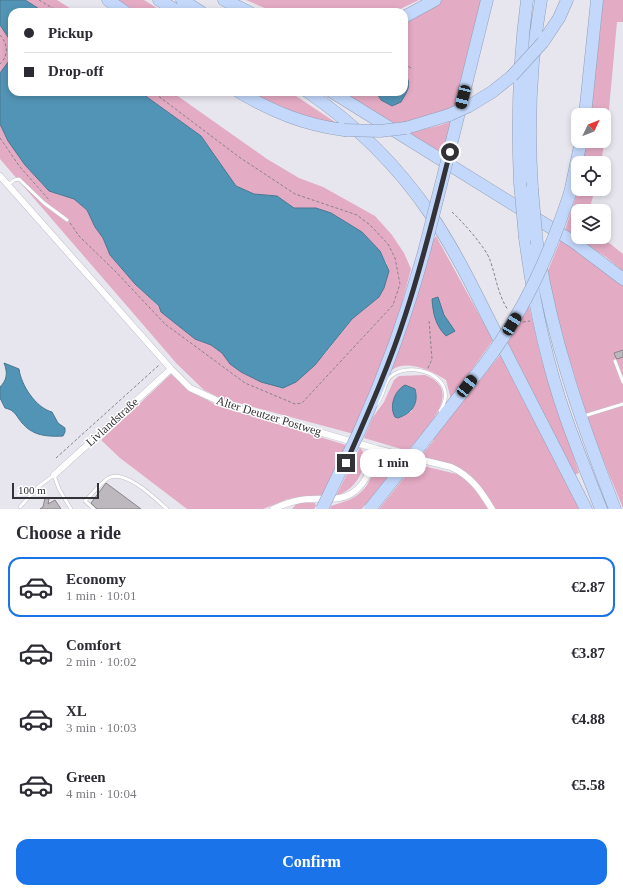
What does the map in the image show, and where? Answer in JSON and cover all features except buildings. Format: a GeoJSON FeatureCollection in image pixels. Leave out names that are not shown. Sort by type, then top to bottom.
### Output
{"type":"FeatureCollection","features":[{"type":"Feature","properties":{"kind":"highway"},"geometry":{"type":"LineString","coordinates":[[108,0],[119,8]]}},
{"type":"Feature","properties":{"kind":"highway"},"geometry":{"type":"LineString","coordinates":[[160,0],[173,8]]}},
{"type":"Feature","properties":{"kind":"highway"},"geometry":{"type":"LineString","coordinates":[[182,0],[195,8]]}},
{"type":"Feature","properties":{"kind":"highway"},"geometry":{"type":"LineString","coordinates":[[224,0],[241,8]]}},
{"type":"Feature","properties":{"kind":"highway"},"geometry":{"type":"LineString","coordinates":[[408,15],[435,0]]}},
{"type":"Feature","properties":{"kind":"highway"},"geometry":{"type":"LineString","coordinates":[[322,509],[368,414],[405,317],[425,248],[487,0]]}},
{"type":"Feature","properties":{"kind":"highway"},"geometry":{"type":"LineString","coordinates":[[527,0],[521,53],[519,89],[520,183],[525,238],[539,320],[565,415],[602,509]]}},
{"type":"Feature","properties":{"kind":"highway"},"geometry":{"type":"LineString","coordinates":[[541,0],[535,41],[530,100],[532,189],[537,244],[554,332],[580,417],[615,509]]}},
{"type":"Feature","properties":{"kind":"highway"},"geometry":{"type":"LineString","coordinates":[[247,96],[292,118],[311,124],[344,130],[380,131],[406,128],[449,115],[469,106],[492,92],[512,76],[544,42],[568,0]]}},
{"type":"Feature","properties":{"kind":"highway"},"geometry":{"type":"LineString","coordinates":[[586,108],[596,0]]}},
{"type":"Feature","properties":{"kind":"highway"},"geometry":{"type":"LineString","coordinates":[[314,96],[380,137],[574,242],[623,279]]}},
{"type":"Feature","properties":{"kind":"highway"},"geometry":{"type":"LineString","coordinates":[[336,96],[380,137],[444,235],[586,509]]}},
{"type":"Feature","properties":{"kind":"highway"},"geometry":{"type":"LineString","coordinates":[[370,509],[421,445],[436,420],[483,366],[505,336],[529,294],[555,237],[570,193],[580,148]]}},
{"type":"Feature","properties":{"kind":"street","name":"Alter Deutzer Postweg"},"geometry":{"type":"LineString","coordinates":[[0,176],[171,369],[190,388],[227,405],[378,449],[422,459],[462,472],[476,484],[492,509]]}},
{"type":"Feature","properties":{"kind":"street","name":"Livlandstraße"},"geometry":{"type":"LineString","coordinates":[[54,476],[171,369]]}},
{"type":"Feature","properties":{"kind":"street"},"geometry":{"type":"LineString","coordinates":[[273,509],[301,500],[335,500],[346,497],[359,488],[367,477],[378,449]]}},
{"type":"Feature","properties":{"kind":"lane"},"geometry":{"type":"LineString","coordinates":[[8,185],[14,180],[19,179],[44,204],[67,220]]}},
{"type":"Feature","properties":{"kind":"lane"},"geometry":{"type":"LineString","coordinates":[[615,361],[623,382]]}},
{"type":"Feature","properties":{"kind":"lane"},"geometry":{"type":"LineString","coordinates":[[368,414],[379,402],[387,382],[392,375],[400,371],[426,372],[437,378],[444,385],[447,397],[446,402],[436,420]]}},
{"type":"Feature","properties":{"kind":"lane"},"geometry":{"type":"LineString","coordinates":[[580,417],[623,404]]}},
{"type":"Feature","properties":{"kind":"lane"},"geometry":{"type":"LineString","coordinates":[[94,509],[85,501],[108,478],[116,475],[127,478],[167,509]]}},
{"type":"Feature","properties":{"kind":"lane"},"geometry":{"type":"LineString","coordinates":[[20,507],[38,487],[54,476],[59,489],[71,509]]}},
{"type":"Feature","properties":{"kind":"path"},"geometry":{"type":"LineString","coordinates":[[39,0],[52,8]]}},
{"type":"Feature","properties":{"kind":"path"},"geometry":{"type":"LineString","coordinates":[[0,35],[6,42],[7,52],[0,64]]}},
{"type":"Feature","properties":{"kind":"path"},"geometry":{"type":"LineString","coordinates":[[408,66],[413,69]]}},
{"type":"Feature","properties":{"kind":"path"},"geometry":{"type":"LineString","coordinates":[[67,220],[79,236],[116,272],[165,324],[245,383],[295,404],[302,403],[393,305],[400,284],[395,258],[388,244],[370,225],[350,212],[295,194],[239,157],[158,96]]}},
{"type":"Feature","properties":{"kind":"path"},"geometry":{"type":"LineString","coordinates":[[0,138],[20,167],[53,204]]}},
{"type":"Feature","properties":{"kind":"path"},"geometry":{"type":"LineString","coordinates":[[452,212],[465,223],[487,253],[499,291],[509,311]]}},
{"type":"Feature","properties":{"kind":"path"},"geometry":{"type":"LineString","coordinates":[[426,372],[432,359],[429,320]]}},
{"type":"Feature","properties":{"kind":"path"},"geometry":{"type":"LineString","coordinates":[[519,320],[523,322],[539,320]]}},
{"type":"Feature","properties":{"kind":"path"},"geometry":{"type":"LineString","coordinates":[[56,458],[164,361]]}},
{"type":"Feature","properties":{"kind":"shaded area"},"geometry":{"type":"Polygon","coordinates":[[[25,0],[57,0],[70,8],[38,8],[25,0]]]}},
{"type":"Feature","properties":{"kind":"shaded area"},"geometry":{"type":"Polygon","coordinates":[[[117,0],[144,0],[157,8],[128,8],[117,0]]]}},
{"type":"Feature","properties":{"kind":"shaded area"},"geometry":{"type":"Polygon","coordinates":[[[246,0],[419,0],[402,8],[265,8],[246,0]]]}},
{"type":"Feature","properties":{"kind":"shaded area"},"geometry":{"type":"Polygon","coordinates":[[[442,0],[482,0],[455,107],[415,120],[395,124],[349,96],[378,96],[381,100],[390,105],[401,102],[404,96],[408,96],[408,88],[410,84],[408,81],[408,20],[442,0]]]}},
{"type":"Feature","properties":{"kind":"shaded area"},"geometry":{"type":"Polygon","coordinates":[[[603,0],[623,0],[623,22],[617,22],[609,108],[592,108],[603,0]]]}},
{"type":"Feature","properties":{"kind":"shaded area"},"geometry":{"type":"Polygon","coordinates":[[[0,25],[8,37],[8,63],[0,73],[0,25]]]}},
{"type":"Feature","properties":{"kind":"shaded area"},"geometry":{"type":"Polygon","coordinates":[[[146,96],[178,96],[267,159],[299,178],[323,187],[375,216],[392,235],[404,253],[411,269],[400,311],[383,365],[354,434],[220,398],[204,390],[177,364],[0,159],[0,124],[25,165],[49,191],[74,199],[87,210],[95,227],[103,238],[110,255],[135,284],[159,307],[161,312],[195,339],[211,345],[222,353],[230,364],[241,372],[281,388],[324,355],[352,319],[375,300],[387,264],[379,250],[362,232],[331,213],[316,208],[294,208],[277,196],[254,194],[236,186],[201,136],[146,96]]]}},
{"type":"Feature","properties":{"kind":"shaded area"},"geometry":{"type":"Polygon","coordinates":[[[258,96],[296,96],[344,128],[296,113],[258,96]]]}},
{"type":"Feature","properties":{"kind":"shaded area"},"geometry":{"type":"Polygon","coordinates":[[[452,121],[442,153],[409,133],[441,125],[452,121]]]}},
{"type":"Feature","properties":{"kind":"shaded area"},"geometry":{"type":"Polygon","coordinates":[[[585,148],[603,148],[602,156],[584,156],[585,148]]]}},
{"type":"Feature","properties":{"kind":"shaded area"},"geometry":{"type":"Polygon","coordinates":[[[576,196],[593,196],[591,204],[573,204],[576,196]]]}},
{"type":"Feature","properties":{"kind":"shaded area"},"geometry":{"type":"Polygon","coordinates":[[[571,211],[571,234],[565,230],[571,211]]]}},
{"type":"Feature","properties":{"kind":"shaded area"},"geometry":{"type":"Polygon","coordinates":[[[436,236],[493,340],[451,399],[446,380],[434,373],[412,366],[398,367],[390,370],[431,243],[436,236]]]}},
{"type":"Feature","properties":{"kind":"shaded area"},"geometry":{"type":"Polygon","coordinates":[[[561,239],[623,284],[623,508],[592,433],[558,322],[547,273],[561,239]]]}},
{"type":"Feature","properties":{"kind":"shaded area"},"geometry":{"type":"Polygon","coordinates":[[[586,244],[610,244],[623,254],[623,271],[606,257],[586,244]]]}},
{"type":"Feature","properties":{"kind":"shaded area"},"geometry":{"type":"Polygon","coordinates":[[[529,306],[541,358],[579,473],[574,475],[506,345],[529,306]]]}},
{"type":"Feature","properties":{"kind":"shaded area"},"geometry":{"type":"Polygon","coordinates":[[[500,355],[579,509],[494,509],[479,486],[465,472],[447,464],[421,456],[434,440],[432,439],[500,355]]]}},
{"type":"Feature","properties":{"kind":"shaded area"},"geometry":{"type":"Polygon","coordinates":[[[171,374],[189,390],[218,406],[346,445],[322,496],[288,499],[263,509],[187,509],[120,458],[101,440],[171,374]]]}},
{"type":"Feature","properties":{"kind":"shaded area"},"geometry":{"type":"Polygon","coordinates":[[[425,375],[437,382],[442,391],[442,401],[438,412],[408,451],[364,438],[373,417],[384,402],[394,380],[399,376],[425,375]],[[398,391],[392,407],[398,418],[412,411],[398,391]]]}},
{"type":"Feature","properties":{"kind":"shaded area"},"geometry":{"type":"Polygon","coordinates":[[[360,447],[366,457],[360,476],[353,486],[336,496],[360,447]]]}},
{"type":"Feature","properties":{"kind":"shaded area"},"geometry":{"type":"Polygon","coordinates":[[[388,456],[401,460],[362,509],[330,509],[331,506],[351,499],[359,494],[368,483],[380,463],[388,456]]]}},
{"type":"Feature","properties":{"kind":"shaded area"},"geometry":{"type":"Polygon","coordinates":[[[415,464],[461,475],[473,486],[488,509],[379,509],[415,464]]]}},
{"type":"Feature","properties":{"kind":"shaded area"},"geometry":{"type":"Polygon","coordinates":[[[297,503],[315,503],[316,506],[314,509],[292,509],[297,503]]]}},
{"type":"Feature","properties":{"kind":"water"},"geometry":{"type":"Polygon","coordinates":[[[0,0],[25,0],[38,8],[8,8],[8,37],[0,25],[0,0]]]}},
{"type":"Feature","properties":{"kind":"water"},"geometry":{"type":"Polygon","coordinates":[[[8,62],[8,96],[146,96],[201,136],[236,186],[254,194],[277,196],[294,208],[316,208],[331,213],[362,232],[380,251],[389,271],[384,288],[379,297],[352,319],[315,365],[296,382],[283,388],[261,382],[241,372],[230,364],[222,353],[211,345],[195,339],[161,312],[159,306],[135,284],[110,255],[103,238],[95,227],[87,210],[74,199],[49,191],[25,165],[8,141],[0,124],[0,73],[8,62]]]}},
{"type":"Feature","properties":{"kind":"water"},"geometry":{"type":"Polygon","coordinates":[[[378,96],[405,96],[401,102],[392,106],[381,100],[378,96]]]}},
{"type":"Feature","properties":{"kind":"water"},"geometry":{"type":"Polygon","coordinates":[[[438,297],[444,315],[455,331],[446,336],[439,328],[434,314],[432,299],[438,297]]]}},
{"type":"Feature","properties":{"kind":"water"},"geometry":{"type":"Polygon","coordinates":[[[4,363],[19,369],[20,375],[30,395],[40,406],[52,412],[58,423],[65,428],[63,436],[50,436],[33,432],[23,424],[13,412],[5,408],[0,398],[0,387],[6,376],[4,363]]]}},
{"type":"Feature","properties":{"kind":"water"},"geometry":{"type":"Polygon","coordinates":[[[405,385],[415,389],[416,399],[411,411],[398,418],[395,417],[393,413],[393,404],[395,395],[405,385]]]}},
{"type":"Feature","properties":{"kind":"route"},"geometry":{"type":"LineString","coordinates":[[346,463],[381,382],[405,317],[450,152]]}}]}
